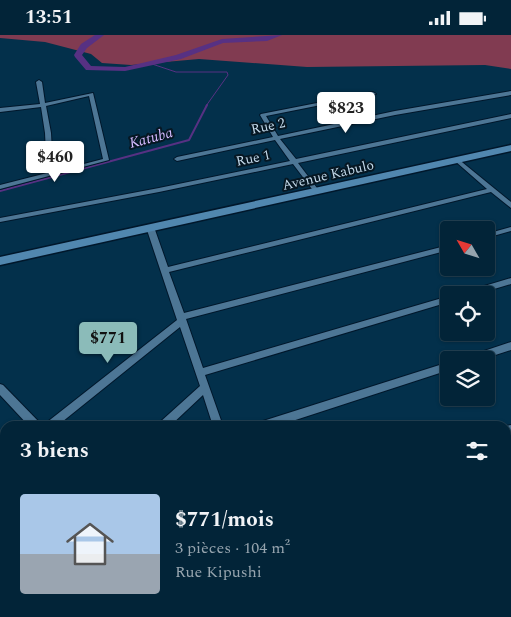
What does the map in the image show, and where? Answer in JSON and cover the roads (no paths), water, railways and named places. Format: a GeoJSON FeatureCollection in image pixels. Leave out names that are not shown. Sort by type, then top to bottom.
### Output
{"type":"FeatureCollection","features":[{"type":"Feature","properties":{"kind":"street"},"geometry":{"type":"LineString","coordinates":[[39,82],[48,133],[50,173]]}},
{"type":"Feature","properties":{"kind":"street","name":"Rue 2"},"geometry":{"type":"LineString","coordinates":[[177,159],[276,137],[511,93]]}},
{"type":"Feature","properties":{"kind":"street"},"geometry":{"type":"LineString","coordinates":[[0,110],[44,105],[91,94],[105,161],[50,173],[0,187]]}},
{"type":"Feature","properties":{"kind":"street"},"geometry":{"type":"LineString","coordinates":[[317,192],[276,137],[263,115],[373,94]]}},
{"type":"Feature","properties":{"kind":"street","name":"Rue 1"},"geometry":{"type":"LineString","coordinates":[[0,220],[295,162],[511,116]]}},
{"type":"Feature","properties":{"kind":"street","name":"Avenue Kabulo"},"geometry":{"type":"LineString","coordinates":[[0,261],[511,148]]}},
{"type":"Feature","properties":{"kind":"street"},"geometry":{"type":"LineString","coordinates":[[457,160],[511,206]]}},
{"type":"Feature","properties":{"kind":"street"},"geometry":{"type":"LineString","coordinates":[[164,271],[493,190]]}},
{"type":"Feature","properties":{"kind":"street"},"geometry":{"type":"LineString","coordinates":[[150,227],[216,421]]}},
{"type":"Feature","properties":{"kind":"street"},"geometry":{"type":"LineString","coordinates":[[495,233],[511,229]]}},
{"type":"Feature","properties":{"kind":"street"},"geometry":{"type":"LineString","coordinates":[[56,421],[182,319],[440,249]]}},
{"type":"Feature","properties":{"kind":"street"},"geometry":{"type":"LineString","coordinates":[[494,286],[511,281]]}},
{"type":"Feature","properties":{"kind":"street"},"geometry":{"type":"LineString","coordinates":[[201,372],[440,302]]}},
{"type":"Feature","properties":{"kind":"street"},"geometry":{"type":"LineString","coordinates":[[495,351],[511,346]]}},
{"type":"Feature","properties":{"kind":"street"},"geometry":{"type":"LineString","coordinates":[[279,421],[440,370]]}},
{"type":"Feature","properties":{"kind":"street"},"geometry":{"type":"LineString","coordinates":[[168,421],[204,387]]}},
{"type":"Feature","properties":{"kind":"street"},"geometry":{"type":"LineString","coordinates":[[0,388],[31,421]]}},
{"type":"Feature","properties":{"kind":"waterway"},"geometry":{"type":"LineString","coordinates":[[100,35],[84,46],[78,55],[89,68],[125,69],[178,57],[222,41],[267,39],[278,35]]}},
{"type":"Feature","properties":{"kind":"waterway","name":"Katuba"},"geometry":{"type":"LineString","coordinates":[[152,64],[176,72],[227,72],[228,75],[206,106]]}},
{"type":"Feature","properties":{"kind":"waterway","name":"Katuba"},"geometry":{"type":"LineString","coordinates":[[0,191],[189,140],[207,105]]}}]}
